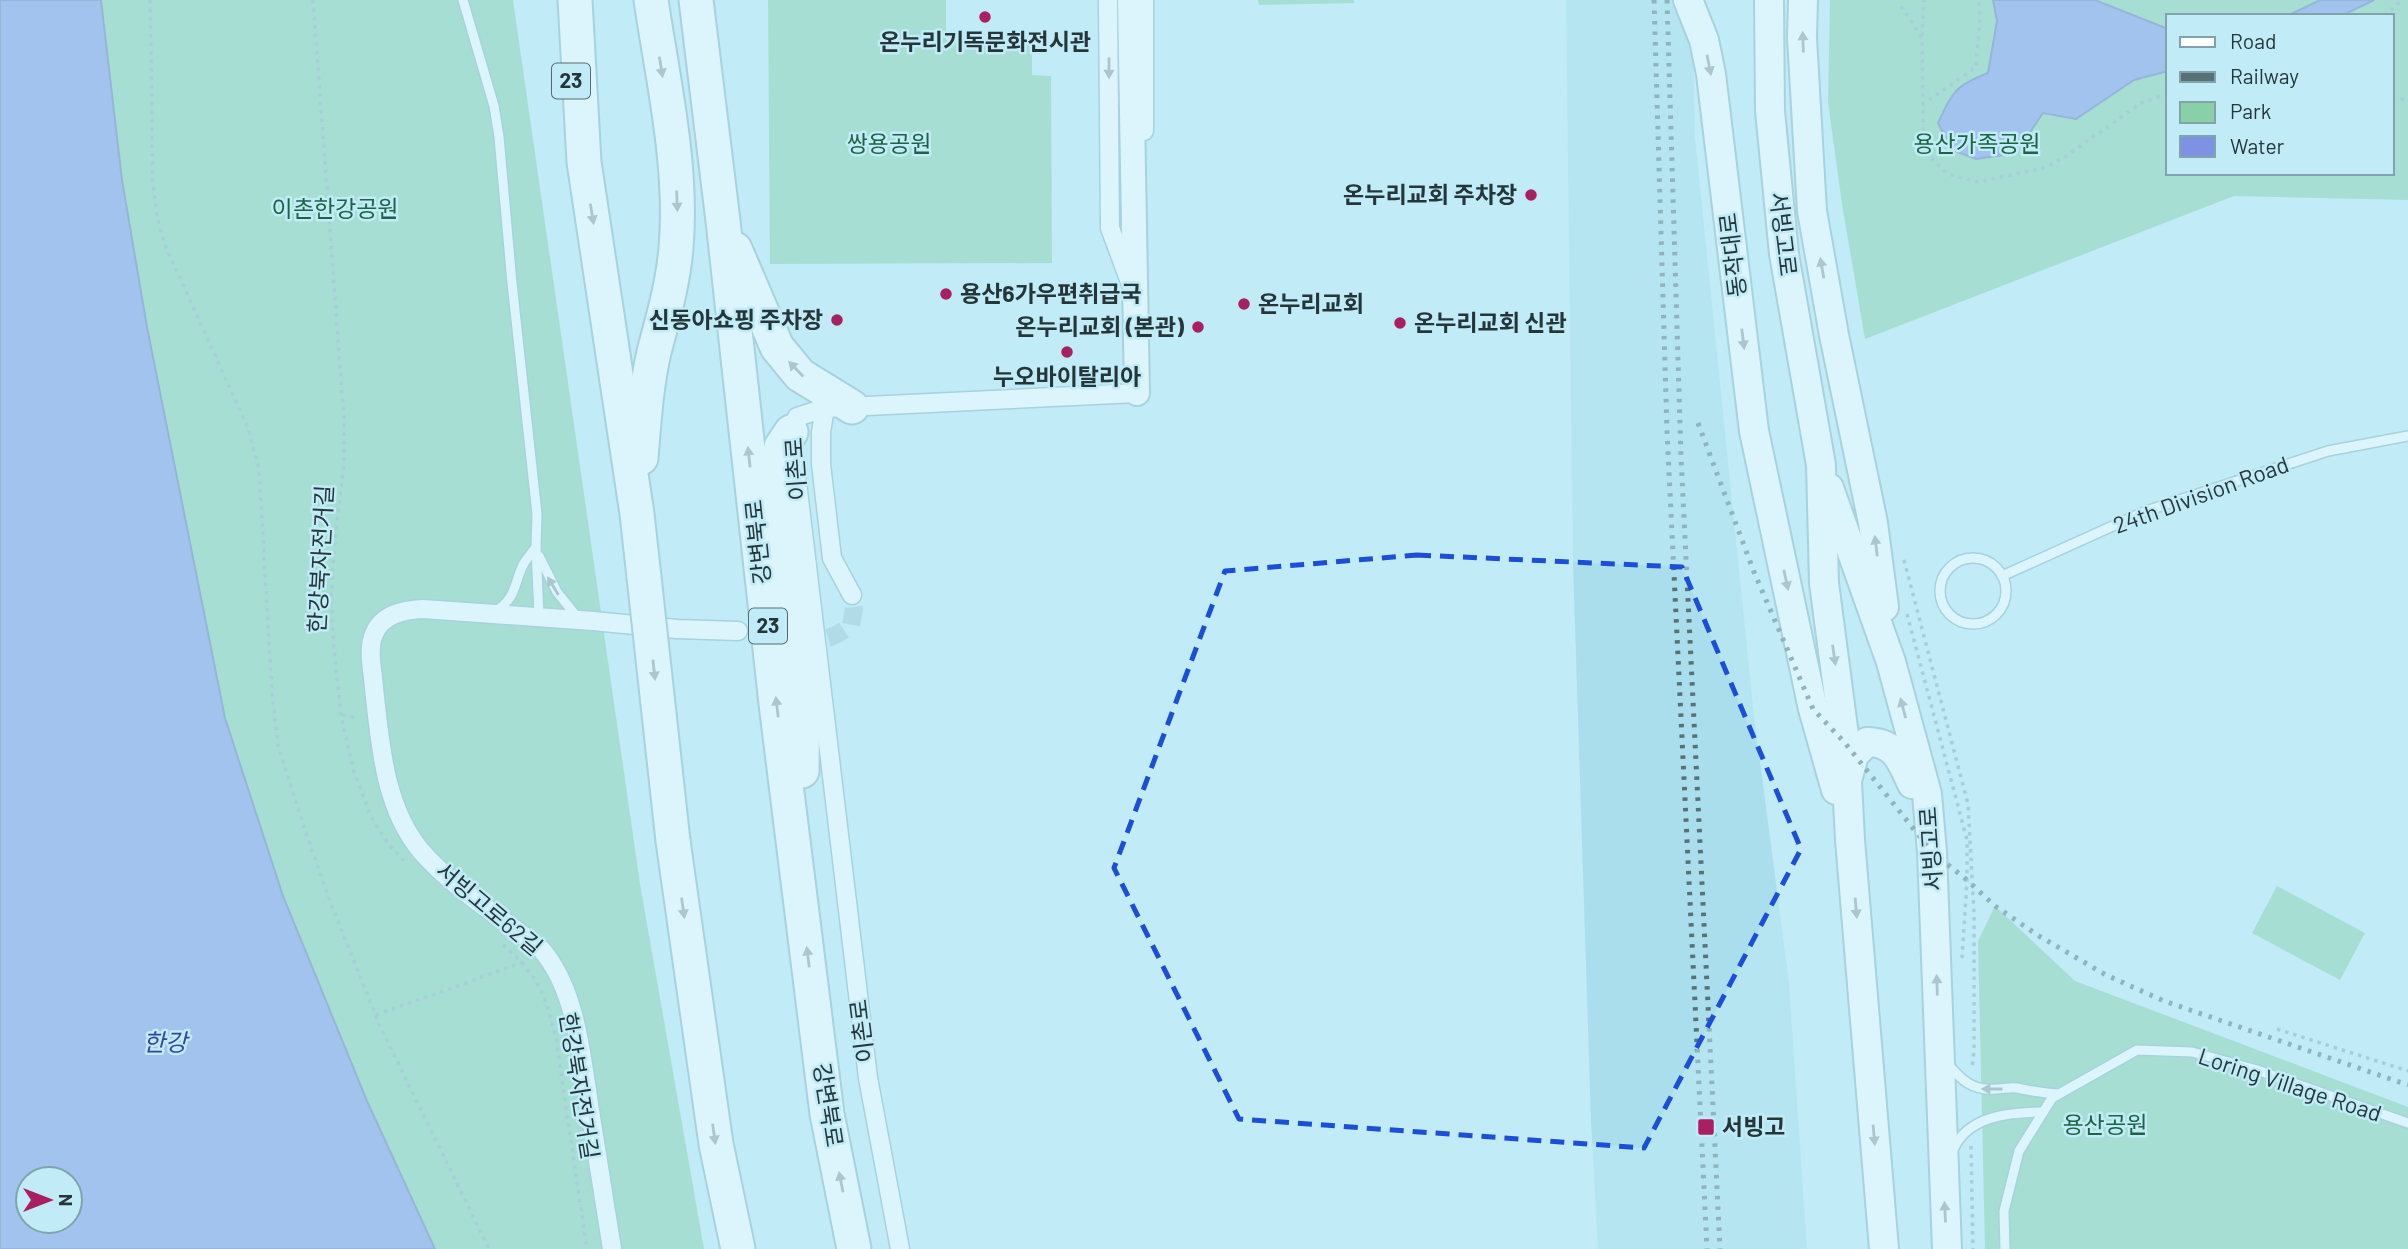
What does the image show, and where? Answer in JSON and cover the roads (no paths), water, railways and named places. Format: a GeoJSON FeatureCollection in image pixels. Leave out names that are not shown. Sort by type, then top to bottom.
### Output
{"type":"FeatureCollection","features":[{"type":"Feature","properties":{"kind":"highway","name":"23"},"geometry":{"type":"LineString","coordinates":[[557,0],[637,514],[673,841],[716,1144],[737,1249]]}},
{"type":"Feature","properties":{"kind":"highway","name":"23"},"geometry":{"type":"LineString","coordinates":[[575,0],[584,162]]}},
{"type":"Feature","properties":{"kind":"highway"},"geometry":{"type":"LineString","coordinates":[[637,514],[646,400],[654,354],[668,305],[676,249],[677,201],[671,133],[651,0]]}},
{"type":"Feature","properties":{"kind":"highway","name":"강변북로"},"geometry":{"type":"LineString","coordinates":[[696,0],[776,704],[828,1114],[854,1249]]}},
{"type":"Feature","properties":{"kind":"highway"},"geometry":{"type":"LineString","coordinates":[[723,221],[777,347],[800,375],[839,408]]}},
{"type":"Feature","properties":{"kind":"highway"},"geometry":{"type":"LineString","coordinates":[[790,432],[781,447],[776,472],[803,694],[800,892]]}},
{"type":"Feature","properties":{"kind":"main road","name":"동작대로"},"geometry":{"type":"LineString","coordinates":[[1688,0],[1704,40],[1711,74],[1754,430],[1813,709],[1850,840]]}},
{"type":"Feature","properties":{"kind":"main road","name":"서빙고로"},"geometry":{"type":"LineString","coordinates":[[1769,0],[1770,111],[1784,254],[1821,465],[1824,583],[1839,694],[1884,1249]]}},
{"type":"Feature","properties":{"kind":"main road"},"geometry":{"type":"LineString","coordinates":[[1802,0],[1812,211],[1834,335],[1873,523],[1891,662]]}},
{"type":"Feature","properties":{"kind":"main road","name":"서빙고로"},"geometry":{"type":"LineString","coordinates":[[1821,465],[1891,662],[1927,794],[1947,1249]]}},
{"type":"Feature","properties":{"kind":"main road"},"geometry":{"type":"LineString","coordinates":[[1847,783],[1854,755],[1867,742],[1882,742],[1899,756],[1929,822]]}},
{"type":"Feature","properties":{"kind":"street"},"geometry":{"type":"LineString","coordinates":[[1108,0],[1110,228],[1136,298]]}},
{"type":"Feature","properties":{"kind":"street","name":"이촌로"},"geometry":{"type":"LineString","coordinates":[[900,1249],[868,1079],[790,432],[797,417],[839,408],[1137,393],[1130,0]]}},
{"type":"Feature","properties":{"kind":"street"},"geometry":{"type":"LineString","coordinates":[[1136,298],[1145,250],[1144,0]]}},
{"type":"Feature","properties":{"kind":"street"},"geometry":{"type":"LineString","coordinates":[[839,408],[821,432],[821,464],[832,558],[852,595]]}},
{"type":"Feature","properties":{"kind":"street","name":"서빙고로62길"},"geometry":{"type":"LineString","coordinates":[[612,1249],[579,1042],[564,987],[553,963],[546,955],[449,878],[420,849],[405,825],[383,760],[371,653],[374,635],[381,623],[406,610],[423,609],[677,629],[738,631]]}},
{"type":"Feature","properties":{"kind":"lane"},"geometry":{"type":"LineString","coordinates":[[463,0],[494,106],[499,137],[537,514],[539,617]]}},
{"type":"Feature","properties":{"kind":"lane","name":"24th Division Road"},"geometry":{"type":"LineString","coordinates":[[2002,576],[2146,511],[2328,451],[2408,436]]}},
{"type":"Feature","properties":{"kind":"lane"},"geometry":{"type":"LineString","coordinates":[[492,614],[509,601],[523,564],[536,547]]}},
{"type":"Feature","properties":{"kind":"lane"},"geometry":{"type":"LineString","coordinates":[[536,547],[556,592],[586,620]]}},
{"type":"Feature","properties":{"kind":"lane"},"geometry":{"type":"LineString","coordinates":[[1980,559],[1991,563],[2002,576],[2006,590],[2004,601],[2000,610],[1984,623],[1963,623],[1945,610],[1939,589],[1942,577],[1958,561],[1980,559]]}},
{"type":"Feature","properties":{"kind":"lane","name":"Loring Village Road"},"geometry":{"type":"LineString","coordinates":[[2005,1249],[2004,1211],[2019,1151],[2052,1098],[2137,1050],[2192,1052],[2257,1070],[2408,1124]]}},
{"type":"Feature","properties":{"kind":"lane"},"geometry":{"type":"LineString","coordinates":[[1940,1054],[1960,1079],[1975,1088],[2015,1088],[2058,1095]]}},
{"type":"Feature","properties":{"kind":"lane"},"geometry":{"type":"LineString","coordinates":[[1943,1175],[1957,1140],[1978,1122],[2022,1112],[2043,1112]]}},
{"type":"Feature","properties":{"kind":"water","name":"한강"},"geometry":{"type":"Polygon","coordinates":[[[0,0],[101,0],[122,180],[147,327],[225,718],[283,896],[367,1101],[435,1249],[0,1249],[0,0]]]}},
{"type":"Feature","properties":{"kind":"water"},"geometry":{"type":"Polygon","coordinates":[[[1993,0],[2095,0],[2166,28],[2166,72],[2134,80],[2076,119],[2043,113],[2024,141],[2003,155],[1976,159],[1952,150],[1938,123],[1956,91],[1988,73],[1997,21],[1993,0]]]}},
{"type":"Feature","properties":{"kind":"water"},"geometry":{"type":"Polygon","coordinates":[[[2320,0],[2374,0],[2345,14],[2291,14],[2320,0]]]}},
{"type":"Feature","properties":{"kind":"tunnel"},"geometry":{"type":"LineString","coordinates":[[801,639],[828,638],[851,625],[854,609],[852,595]]}},
{"type":"Feature","properties":{"kind":"railway"},"geometry":{"type":"LineString","coordinates":[[1654,0],[1667,431],[1707,1249]]}},
{"type":"Feature","properties":{"kind":"railway"},"geometry":{"type":"LineString","coordinates":[[1667,0],[1681,457],[1720,1249]]}},
{"type":"Feature","properties":{"kind":"railway"},"geometry":{"type":"LineString","coordinates":[[1698,423],[1754,572],[1813,709],[1845,743],[1932,852],[1995,906],[2039,936],[2106,975],[2164,1001],[2408,1085]]}},
{"type":"Feature","properties":{"kind":"place","name":"온누리기독문화전시관"},"geometry":{"type":"Point","coordinates":[985,17]}},
{"type":"Feature","properties":{"kind":"place","name":"온누리교회 주차장"},"geometry":{"type":"Point","coordinates":[1531,195]}},
{"type":"Feature","properties":{"kind":"place","name":"용산6가우편취급국"},"geometry":{"type":"Point","coordinates":[946,294]}},
{"type":"Feature","properties":{"kind":"place","name":"온누리교회"},"geometry":{"type":"Point","coordinates":[1244,304]}},
{"type":"Feature","properties":{"kind":"place","name":"신동아쇼핑 주차장"},"geometry":{"type":"Point","coordinates":[837,320]}},
{"type":"Feature","properties":{"kind":"place","name":"온누리교회 신관"},"geometry":{"type":"Point","coordinates":[1400,323]}},
{"type":"Feature","properties":{"kind":"place","name":"온누리교회 (본관)"},"geometry":{"type":"Point","coordinates":[1198,327]}},
{"type":"Feature","properties":{"kind":"place","name":"누오바이탈리아"},"geometry":{"type":"Point","coordinates":[1067,352]}},
{"type":"Feature","properties":{"kind":"place","name":"서빙고"},"geometry":{"type":"Point","coordinates":[1706,1127]}},
{"type":"Feature","properties":{"kind":"park label","name":"쌍용공원"},"geometry":{"type":"Point","coordinates":[889,144]}},
{"type":"Feature","properties":{"kind":"park label","name":"용산가족공원"},"geometry":{"type":"Point","coordinates":[1977,144]}},
{"type":"Feature","properties":{"kind":"park label","name":"이촌한강공원"},"geometry":{"type":"Point","coordinates":[335,209]}},
{"type":"Feature","properties":{"kind":"park label","name":"용산공원"},"geometry":{"type":"Point","coordinates":[2105,1125]}}]}
